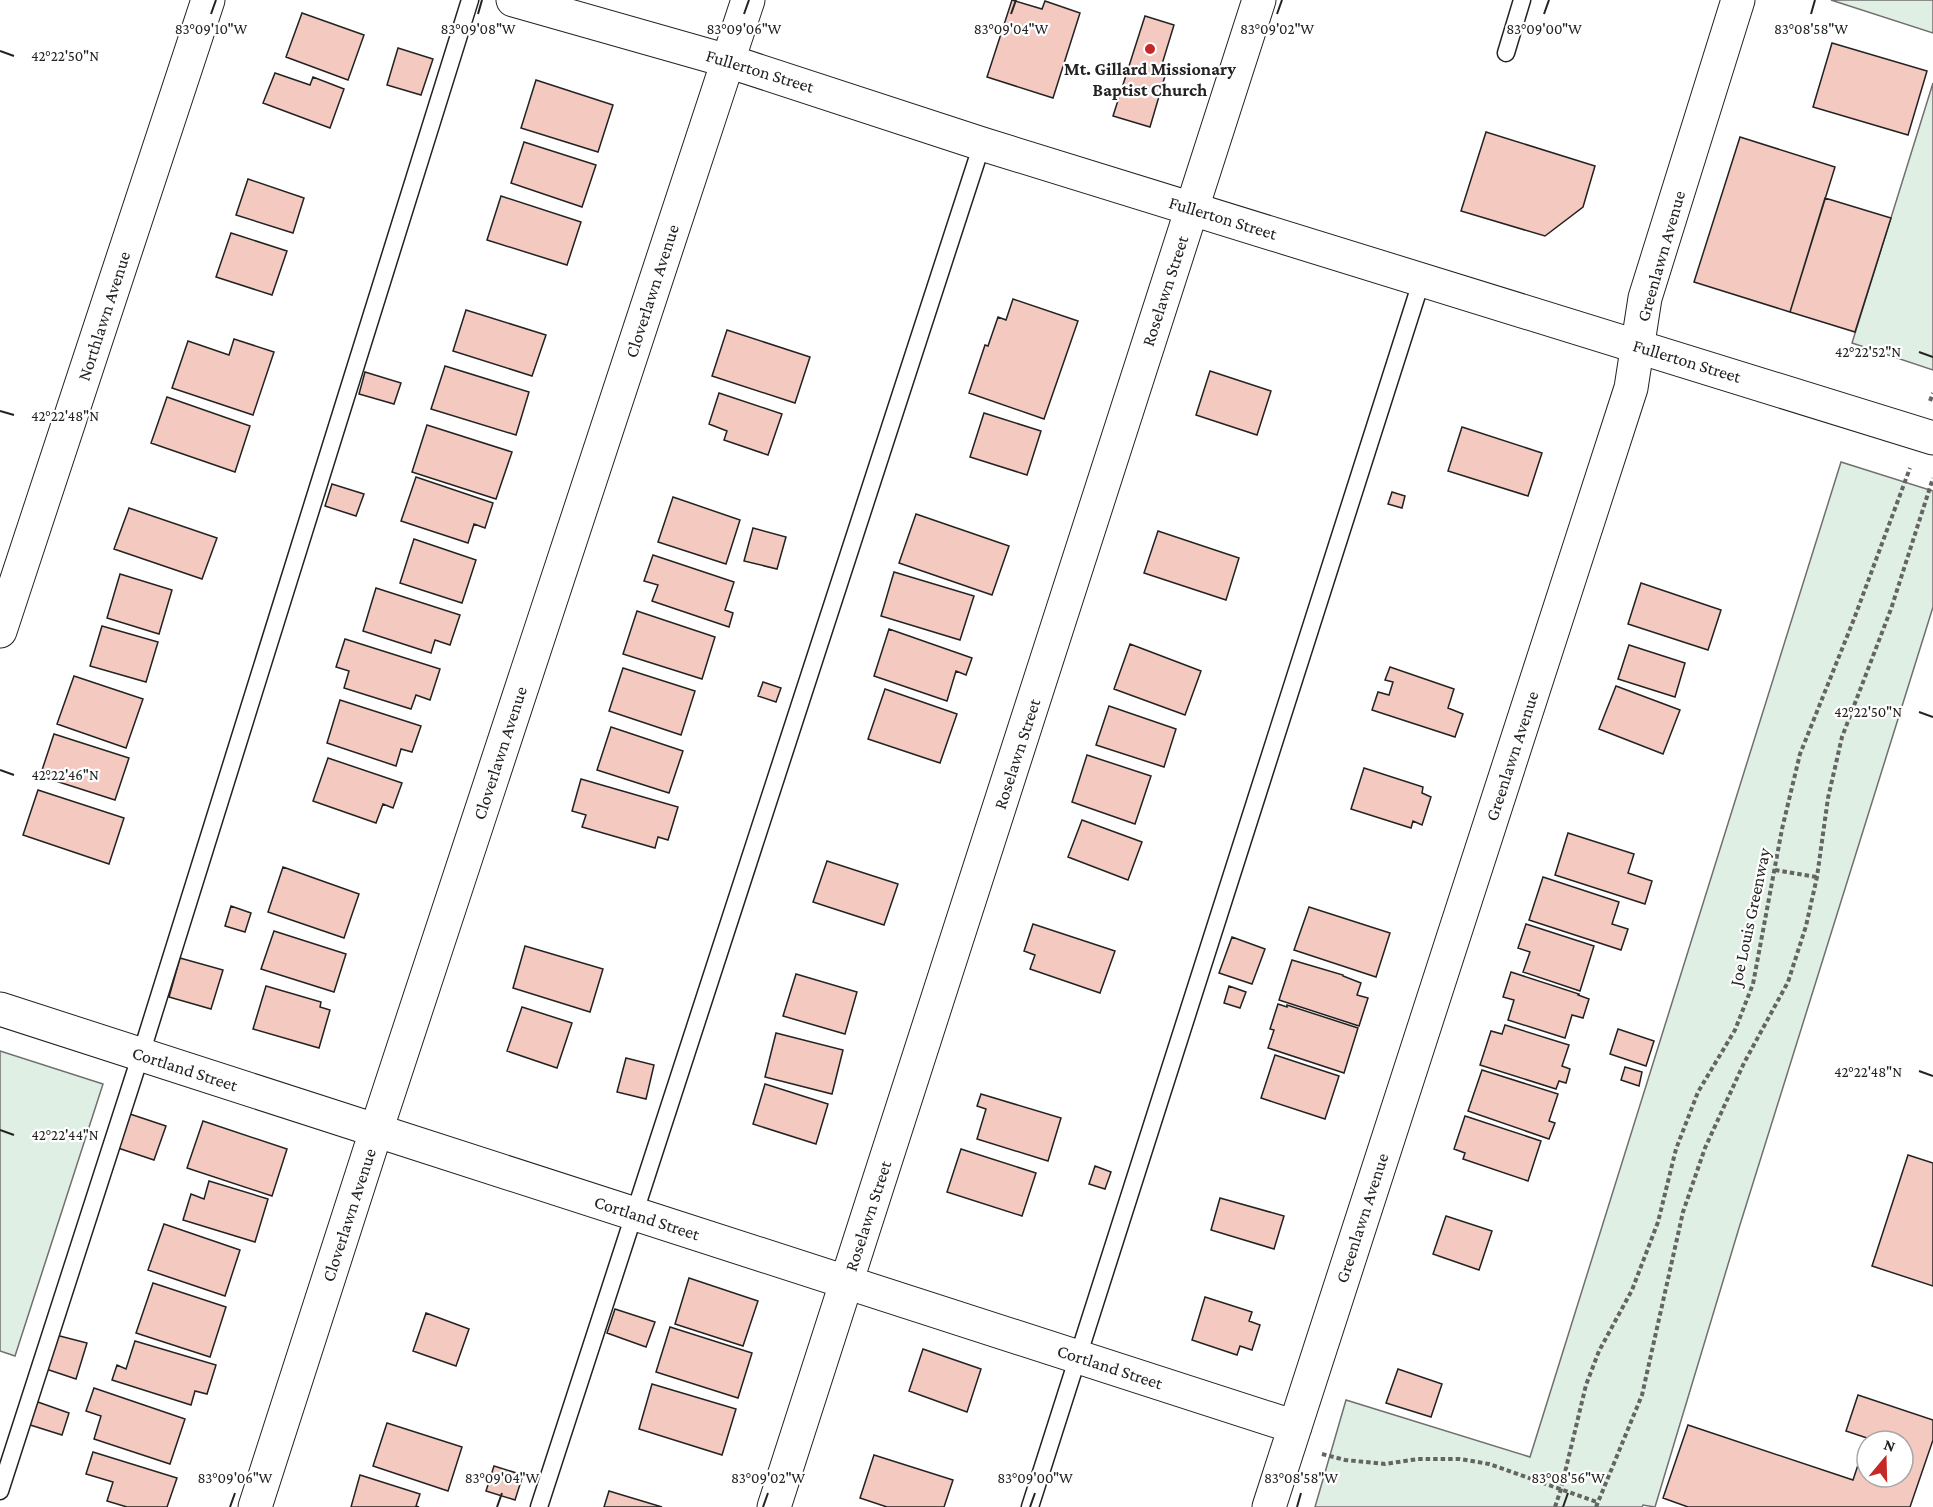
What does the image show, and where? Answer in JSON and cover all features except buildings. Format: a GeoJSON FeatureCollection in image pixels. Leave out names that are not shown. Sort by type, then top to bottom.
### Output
{"type":"FeatureCollection","features":[{"type":"Feature","properties":{"kind":"street","name":"Northlawn Avenue"},"geometry":{"type":"LineString","coordinates":[[0,631],[208,0]]}},
{"type":"Feature","properties":{"kind":"street","name":"Fullerton Street"},"geometry":{"type":"LineString","coordinates":[[513,0],[728,61],[982,144],[1927,436]]}},
{"type":"Feature","properties":{"kind":"street","name":"Cloverlawn Avenue"},"geometry":{"type":"LineString","coordinates":[[255,1507],[376,1131],[748,0]]}},
{"type":"Feature","properties":{"kind":"street","name":"Roselawn Street"},"geometry":{"type":"LineString","coordinates":[[774,1507],[1259,0]]}},
{"type":"Feature","properties":{"kind":"street","name":"Greenlawn Avenue"},"geometry":{"type":"LineString","coordinates":[[1269,1507],[1631,388],[1645,298],[1738,0]]}},
{"type":"Feature","properties":{"kind":"street","name":"Cortland Street"},"geometry":{"type":"LineString","coordinates":[[0,1009],[1295,1427]]}},
{"type":"Feature","properties":{"kind":"lane"},"geometry":{"type":"LineString","coordinates":[[0,1491],[141,1054],[470,0]]}},
{"type":"Feature","properties":{"kind":"lane"},"geometry":{"type":"LineString","coordinates":[[1506,53],[1522,0]]}},
{"type":"Feature","properties":{"kind":"lane"},"geometry":{"type":"LineString","coordinates":[[539,1507],[982,144]]}},
{"type":"Feature","properties":{"kind":"lane"},"geometry":{"type":"LineString","coordinates":[[1030,1507],[1422,279]]}},
{"type":"Feature","properties":{"kind":"path","name":"Joe Louis Greenway"},"geometry":{"type":"LineString","coordinates":[[1555,1507],[1586,1385],[1599,1352],[1636,1281],[1658,1222],[1676,1149],[1698,1092],[1735,1030],[1753,984],[1782,829],[1800,754],[1904,486],[1927,436],[1933,393]]}},
{"type":"Feature","properties":{"kind":"path"},"geometry":{"type":"LineString","coordinates":[[1318,1453],[1345,1460],[1385,1464],[1418,1459],[1460,1459],[1489,1464],[1596,1504],[1642,1395],[1683,1212],[1705,1148],[1744,1063],[1788,982],[1806,926],[1817,877],[1828,798],[1842,737],[1891,609],[1933,478]]}},
{"type":"Feature","properties":{"kind":"path"},"geometry":{"type":"LineString","coordinates":[[1775,870],[1817,877]]}},
{"type":"Feature","properties":{"kind":"green space"},"geometry":{"type":"Polygon","coordinates":[[[1831,0],[1933,0],[1933,33],[1831,0]]]}},
{"type":"Feature","properties":{"kind":"green space"},"geometry":{"type":"Polygon","coordinates":[[[1933,83],[1933,370],[1852,343],[1933,83]]]}},
{"type":"Feature","properties":{"kind":"green space"},"geometry":{"type":"Polygon","coordinates":[[[1841,462],[1933,491],[1933,607],[1739,1228],[1655,1507],[1643,1505],[1642,1507],[1315,1507],[1346,1400],[1530,1457],[1841,462]]]}},
{"type":"Feature","properties":{"kind":"green space"},"geometry":{"type":"Polygon","coordinates":[[[0,1051],[103,1084],[15,1356],[0,1351],[0,1051]]]}},
{"type":"Feature","properties":{"kind":"place","name":"Mt. Gillard Missionary Baptist Church"},"geometry":{"type":"Point","coordinates":[1150,49]}}]}
